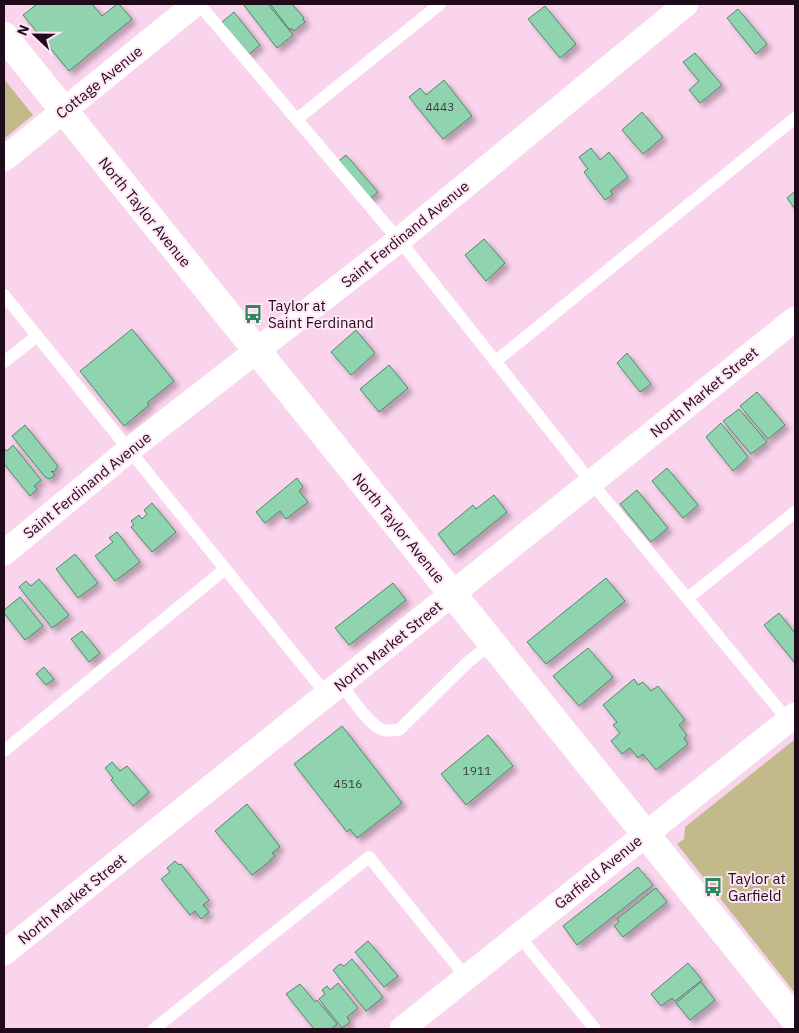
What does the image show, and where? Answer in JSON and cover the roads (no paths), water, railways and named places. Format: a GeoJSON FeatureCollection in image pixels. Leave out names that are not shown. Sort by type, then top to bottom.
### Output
{"type":"FeatureCollection","features":[{"type":"Feature","properties":{"kind":"street","name":"Cottage Avenue"},"geometry":{"type":"LineString","coordinates":[[4,159],[194,4]]}},
{"type":"Feature","properties":{"kind":"street","name":"Saint Ferdinand Avenue"},"geometry":{"type":"LineString","coordinates":[[4,553],[129,450],[399,240],[686,4]]}},
{"type":"Feature","properties":{"kind":"street","name":"North Taylor Avenue"},"geometry":{"type":"LineString","coordinates":[[4,36],[795,1020]]}},
{"type":"Feature","properties":{"kind":"street","name":"North Market Street"},"geometry":{"type":"LineString","coordinates":[[4,953],[795,319]]}},
{"type":"Feature","properties":{"kind":"street","name":"Garfield Avenue"},"geometry":{"type":"LineString","coordinates":[[402,1029],[645,834],[793,721]]}},
{"type":"Feature","properties":{"kind":"lane"},"geometry":{"type":"LineString","coordinates":[[199,4],[399,240],[592,482],[793,721]]}},
{"type":"Feature","properties":{"kind":"lane"},"geometry":{"type":"LineString","coordinates":[[297,119],[440,4]]}},
{"type":"Feature","properties":{"kind":"lane"},"geometry":{"type":"LineString","coordinates":[[496,361],[795,118]]}},
{"type":"Feature","properties":{"kind":"lane"},"geometry":{"type":"LineString","coordinates":[[4,295],[225,569],[334,689],[355,703],[373,724],[384,730],[399,730],[468,662],[492,642]]}},
{"type":"Feature","properties":{"kind":"lane"},"geometry":{"type":"LineString","coordinates":[[4,362],[37,336]]}},
{"type":"Feature","properties":{"kind":"lane"},"geometry":{"type":"LineString","coordinates":[[688,598],[795,512]]}},
{"type":"Feature","properties":{"kind":"lane"},"geometry":{"type":"LineString","coordinates":[[4,751],[225,569]]}},
{"type":"Feature","properties":{"kind":"lane"},"geometry":{"type":"LineString","coordinates":[[154,1029],[369,857],[466,977]]}},
{"type":"Feature","properties":{"kind":"lane"},"geometry":{"type":"LineString","coordinates":[[519,936],[595,1029]]}},
{"type":"Feature","properties":{"kind":"place","name":"Taylor at Saint Ferdinand"},"geometry":{"type":"Point","coordinates":[253,314]}},
{"type":"Feature","properties":{"kind":"place","name":"Taylor at Garfield"},"geometry":{"type":"Point","coordinates":[713,887]}}]}
